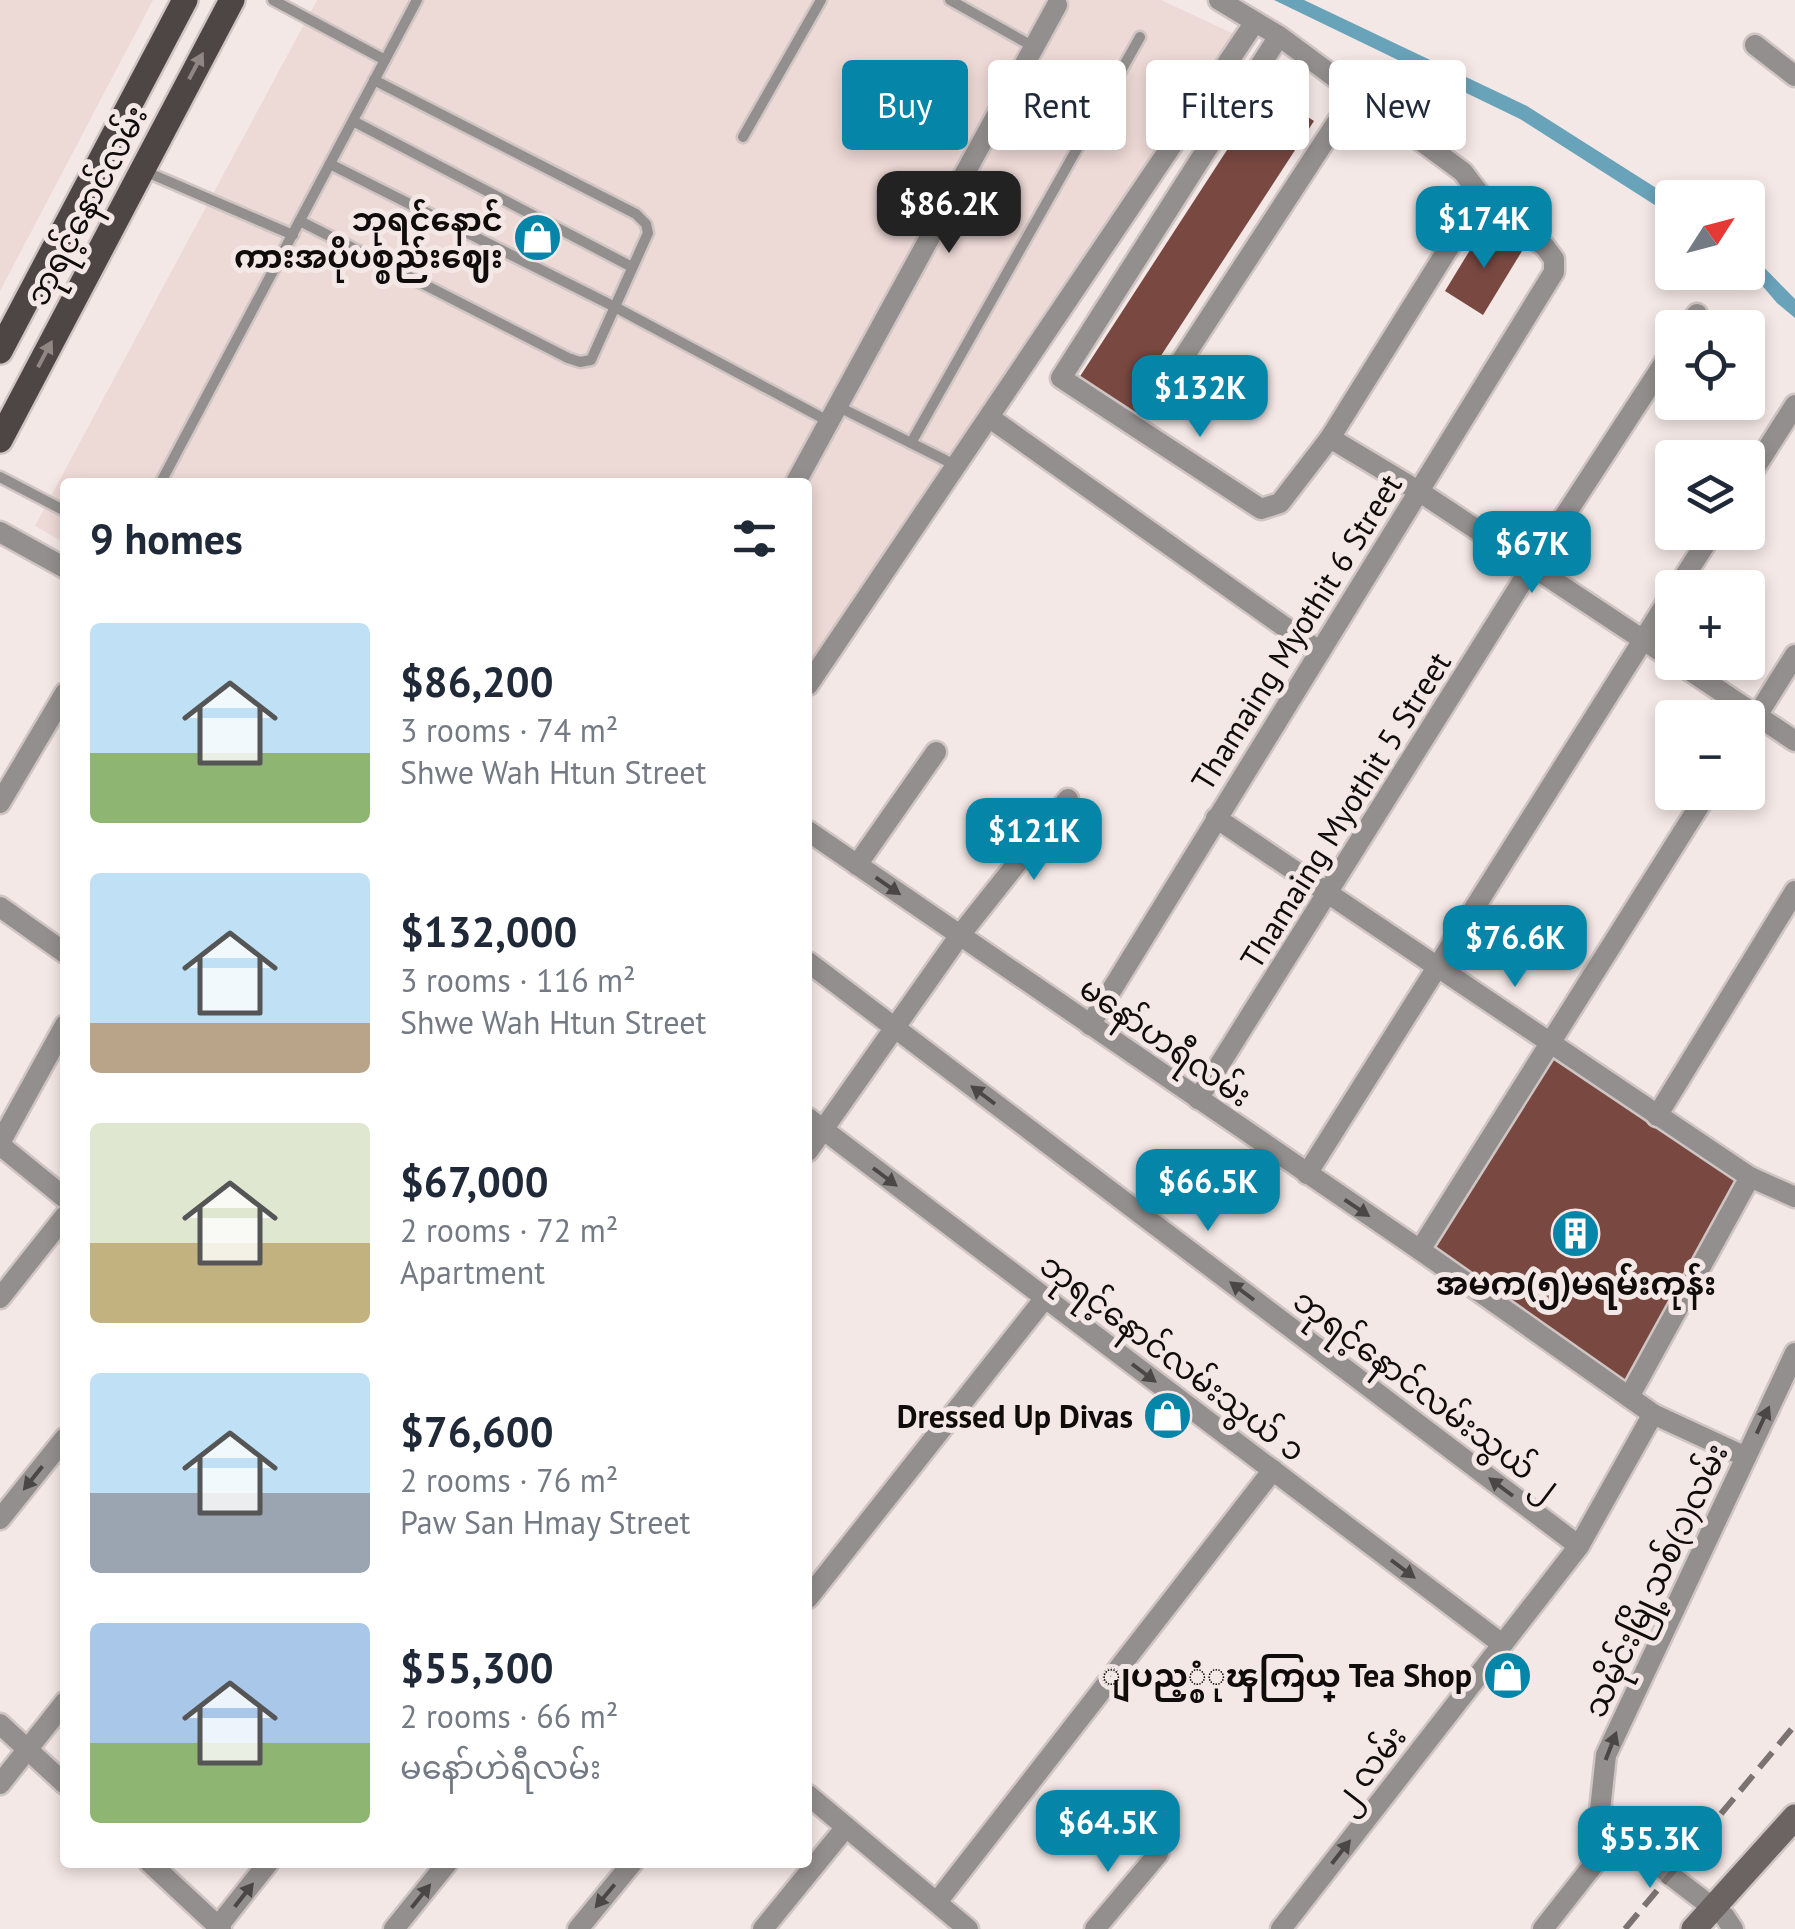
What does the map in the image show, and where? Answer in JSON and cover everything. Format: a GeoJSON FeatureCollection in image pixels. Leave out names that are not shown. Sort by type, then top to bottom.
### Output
{"type":"FeatureCollection","features":[{"type":"Feature","properties":{"kind":"main road","name":"ဘုရင့်နောင်လမ်း"},"geometry":{"type":"LineString","coordinates":[[0,350],[185,0]]}},
{"type":"Feature","properties":{"kind":"main road","name":"ဘုရင့်နောင်လမ်း"},"geometry":{"type":"LineString","coordinates":[[0,438],[232,0]]}},
{"type":"Feature","properties":{"kind":"main road"},"geometry":{"type":"LineString","coordinates":[[1721,1921],[1795,1818]]}},
{"type":"Feature","properties":{"kind":"main road"},"geometry":{"type":"LineString","coordinates":[[1694,1929],[1721,1921],[1795,1836]]}},
{"type":"Feature","properties":{"kind":"street"},"geometry":{"type":"LineString","coordinates":[[1219,0],[1279,36],[1329,73]]}},
{"type":"Feature","properties":{"kind":"street"},"geometry":{"type":"LineString","coordinates":[[798,478],[1057,5]]}},
{"type":"Feature","properties":{"kind":"street"},"geometry":{"type":"LineString","coordinates":[[812,679],[1256,22]]}},
{"type":"Feature","properties":{"kind":"street"},"geometry":{"type":"LineString","coordinates":[[1279,36],[1060,378],[1260,510],[1280,503],[1330,438],[1481,196],[1463,172],[1433,150]]}},
{"type":"Feature","properties":{"kind":"street"},"geometry":{"type":"LineString","coordinates":[[1754,45],[1795,76]]}},
{"type":"Feature","properties":{"kind":"street"},"geometry":{"type":"LineString","coordinates":[[1161,392],[1329,134]]}},
{"type":"Feature","properties":{"kind":"street","name":"Thamaing Myothit 6 Street"},"geometry":{"type":"LineString","coordinates":[[1090,1024],[1554,272],[1554,260],[1545,247],[1481,196]]}},
{"type":"Feature","properties":{"kind":"street","name":"Thamaing Myothit 5 Street"},"geometry":{"type":"LineString","coordinates":[[1198,1099],[1655,377]]}},
{"type":"Feature","properties":{"kind":"street"},"geometry":{"type":"LineString","coordinates":[[1765,452],[1795,405]]}},
{"type":"Feature","properties":{"kind":"street"},"geometry":{"type":"LineString","coordinates":[[990,418],[1320,652]]}},
{"type":"Feature","properties":{"kind":"street"},"geometry":{"type":"LineString","coordinates":[[1330,438],[1420,492],[1655,648]]}},
{"type":"Feature","properties":{"kind":"street"},"geometry":{"type":"LineString","coordinates":[[0,532],[60,565]]}},
{"type":"Feature","properties":{"kind":"street"},"geometry":{"type":"LineString","coordinates":[[1307,1174],[1655,621]]}},
{"type":"Feature","properties":{"kind":"street"},"geometry":{"type":"LineString","coordinates":[[1765,701],[1795,654]]}},
{"type":"Feature","properties":{"kind":"street"},"geometry":{"type":"LineString","coordinates":[[1699,680],[1724,700]]}},
{"type":"Feature","properties":{"kind":"street"},"geometry":{"type":"LineString","coordinates":[[0,803],[60,702]]}},
{"type":"Feature","properties":{"kind":"street"},"geometry":{"type":"LineString","coordinates":[[1765,727],[1795,740]]}},
{"type":"Feature","properties":{"kind":"street"},"geometry":{"type":"LineString","coordinates":[[857,864],[936,752]]}},
{"type":"Feature","properties":{"kind":"street"},"geometry":{"type":"LineString","coordinates":[[815,1124],[1068,799]]}},
{"type":"Feature","properties":{"kind":"street"},"geometry":{"type":"LineString","coordinates":[[1420,1250],[1697,810]]}},
{"type":"Feature","properties":{"kind":"street"},"geometry":{"type":"LineString","coordinates":[[1216,818],[1750,1178],[1795,1198]]}},
{"type":"Feature","properties":{"kind":"street","name":"မနော်ဟရီလမ်း"},"geometry":{"type":"LineString","coordinates":[[812,834],[1653,1414],[1746,1456]]}},
{"type":"Feature","properties":{"kind":"street"},"geometry":{"type":"LineString","coordinates":[[1657,1116],[1795,891]]}},
{"type":"Feature","properties":{"kind":"street"},"geometry":{"type":"LineString","coordinates":[[0,907],[60,949]]}},
{"type":"Feature","properties":{"kind":"street","name":"ဘုရင့်နောင်လမ်းသွယ် ၂"},"geometry":{"type":"LineString","coordinates":[[812,965],[1579,1546]]}},
{"type":"Feature","properties":{"kind":"street"},"geometry":{"type":"LineString","coordinates":[[60,1033],[0,1144],[60,1194]]}},
{"type":"Feature","properties":{"kind":"street","name":"ဘုရင့်နောင်လမ်းသွယ် ၁"},"geometry":{"type":"LineString","coordinates":[[815,1124],[1502,1644]]}},
{"type":"Feature","properties":{"kind":"street"},"geometry":{"type":"LineString","coordinates":[[1629,1397],[1750,1178]]}},
{"type":"Feature","properties":{"kind":"street"},"geometry":{"type":"LineString","coordinates":[[0,1298],[60,1222]]}},
{"type":"Feature","properties":{"kind":"street"},"geometry":{"type":"LineString","coordinates":[[812,1593],[1045,1298]]}},
{"type":"Feature","properties":{"kind":"street","name":"သမိုင်းမြို့သစ်(၁)လမ်း"},"geometry":{"type":"LineString","coordinates":[[1621,1832],[1600,1810],[1606,1755],[1795,1353]]}},
{"type":"Feature","properties":{"kind":"street","name":"၂ လမ်း"},"geometry":{"type":"LineString","coordinates":[[1282,1929],[1579,1546],[1653,1414]]}},
{"type":"Feature","properties":{"kind":"street"},"geometry":{"type":"LineString","coordinates":[[0,1519],[60,1444]]}},
{"type":"Feature","properties":{"kind":"street"},"geometry":{"type":"LineString","coordinates":[[940,1915],[1273,1470]]}},
{"type":"Feature","properties":{"kind":"street"},"geometry":{"type":"LineString","coordinates":[[0,1784],[60,1708]]}},
{"type":"Feature","properties":{"kind":"street"},"geometry":{"type":"LineString","coordinates":[[0,1724],[60,1779]]}},
{"type":"Feature","properties":{"kind":"street"},"geometry":{"type":"LineString","coordinates":[[812,1797],[940,1915],[968,1929]]}},
{"type":"Feature","properties":{"kind":"street"},"geometry":{"type":"LineString","coordinates":[[763,1929],[846,1827]]}},
{"type":"Feature","properties":{"kind":"street"},"geometry":{"type":"LineString","coordinates":[[1543,1929],[1621,1832],[1721,1921]]}},
{"type":"Feature","properties":{"kind":"street"},"geometry":{"type":"LineString","coordinates":[[1095,1929],[1158,1854]]}},
{"type":"Feature","properties":{"kind":"street"},"geometry":{"type":"LineString","coordinates":[[156,1868],[219,1928],[264,1868]]}},
{"type":"Feature","properties":{"kind":"street"},"geometry":{"type":"LineString","coordinates":[[394,1929],[443,1868]]}},
{"type":"Feature","properties":{"kind":"street"},"geometry":{"type":"LineString","coordinates":[[578,1929],[628,1868]]}},
{"type":"Feature","properties":{"kind":"lane"},"geometry":{"type":"LineString","coordinates":[[272,0],[385,60]]}},
{"type":"Feature","properties":{"kind":"lane"},"geometry":{"type":"LineString","coordinates":[[163,478],[416,0]]}},
{"type":"Feature","properties":{"kind":"lane"},"geometry":{"type":"LineString","coordinates":[[743,137],[822,0]]}},
{"type":"Feature","properties":{"kind":"lane"},"geometry":{"type":"LineString","coordinates":[[950,0],[1034,47]]}},
{"type":"Feature","properties":{"kind":"lane"},"geometry":{"type":"LineString","coordinates":[[911,443],[1140,36]]}},
{"type":"Feature","properties":{"kind":"lane"},"geometry":{"type":"LineString","coordinates":[[300,221],[580,362],[591,360],[612,306],[648,234],[646,224],[636,214],[374,80]]}},
{"type":"Feature","properties":{"kind":"lane"},"geometry":{"type":"LineString","coordinates":[[353,121],[632,267]]}},
{"type":"Feature","properties":{"kind":"lane"},"geometry":{"type":"LineString","coordinates":[[330,164],[835,414],[911,443],[957,466]]}},
{"type":"Feature","properties":{"kind":"lane"},"geometry":{"type":"LineString","coordinates":[[141,170],[293,235]]}},
{"type":"Feature","properties":{"kind":"lane"},"geometry":{"type":"LineString","coordinates":[[0,477],[60,507]]}},
{"type":"Feature","properties":{"kind":"shaded area"},"geometry":{"type":"Polygon","coordinates":[[[0,0],[153,0],[0,291],[0,0]]]}},
{"type":"Feature","properties":{"kind":"shaded area"},"geometry":{"type":"Polygon","coordinates":[[[317,0],[1161,0],[1249,41],[1236,60],[1146,60],[1146,150],[1172,150],[812,661],[812,478],[61,478],[317,0]]]}},
{"type":"Feature","properties":{"kind":"shaded area"},"geometry":{"type":"Polygon","coordinates":[[[60,479],[60,540],[35,526],[60,479]]]}},
{"type":"Feature","properties":{"kind":"water"},"geometry":{"type":"Polygon","coordinates":[[[1274,0],[1304,0],[1430,60],[1398,60],[1274,0]]]}},
{"type":"Feature","properties":{"kind":"water"},"geometry":{"type":"Polygon","coordinates":[[[1466,77],[1527,106],[1655,187],[1655,205],[1520,119],[1466,93],[1466,77]]]}},
{"type":"Feature","properties":{"kind":"water"},"geometry":{"type":"Polygon","coordinates":[[[1765,268],[1795,299],[1795,318],[1765,289],[1765,268]]]}},
{"type":"Feature","properties":{"kind":"building"},"geometry":{"type":"Polygon","coordinates":[[[1227,150],[1295,150],[1136,394],[1154,406],[1143,424],[1077,381],[1227,150]]]}},
{"type":"Feature","properties":{"kind":"building"},"geometry":{"type":"Polygon","coordinates":[[[1484,227],[1522,251],[1483,315],[1445,291],[1484,227]]]}},
{"type":"Feature","properties":{"kind":"building","name":"အမက(၅)မရမ်းကုန်း"},"geometry":{"type":"Polygon","coordinates":[[[1552,1055],[1739,1183],[1626,1388],[1434,1252],[1442,1215],[1532,1091],[1552,1055]]]}},
{"type":"Feature","properties":{"kind":"railway"},"geometry":{"type":"LineString","coordinates":[[1625,1929],[1795,1725]]}},
{"type":"Feature","properties":{"kind":"place","name":"ဘုရင့်နောင် ကားအပိုပစ္စည်းဈေး"},"geometry":{"type":"Point","coordinates":[538,237]}},
{"type":"Feature","properties":{"kind":"place","name":"အမက(၅)မရမ်းကုန်း"},"geometry":{"type":"Point","coordinates":[1576,1233]}},
{"type":"Feature","properties":{"kind":"place","name":"Dressed Up Divas"},"geometry":{"type":"Point","coordinates":[1168,1416]}},
{"type":"Feature","properties":{"kind":"place","name":"ျပည့္စံုၾကြယ္ Tea Shop"},"geometry":{"type":"Point","coordinates":[1507,1675]}}]}
